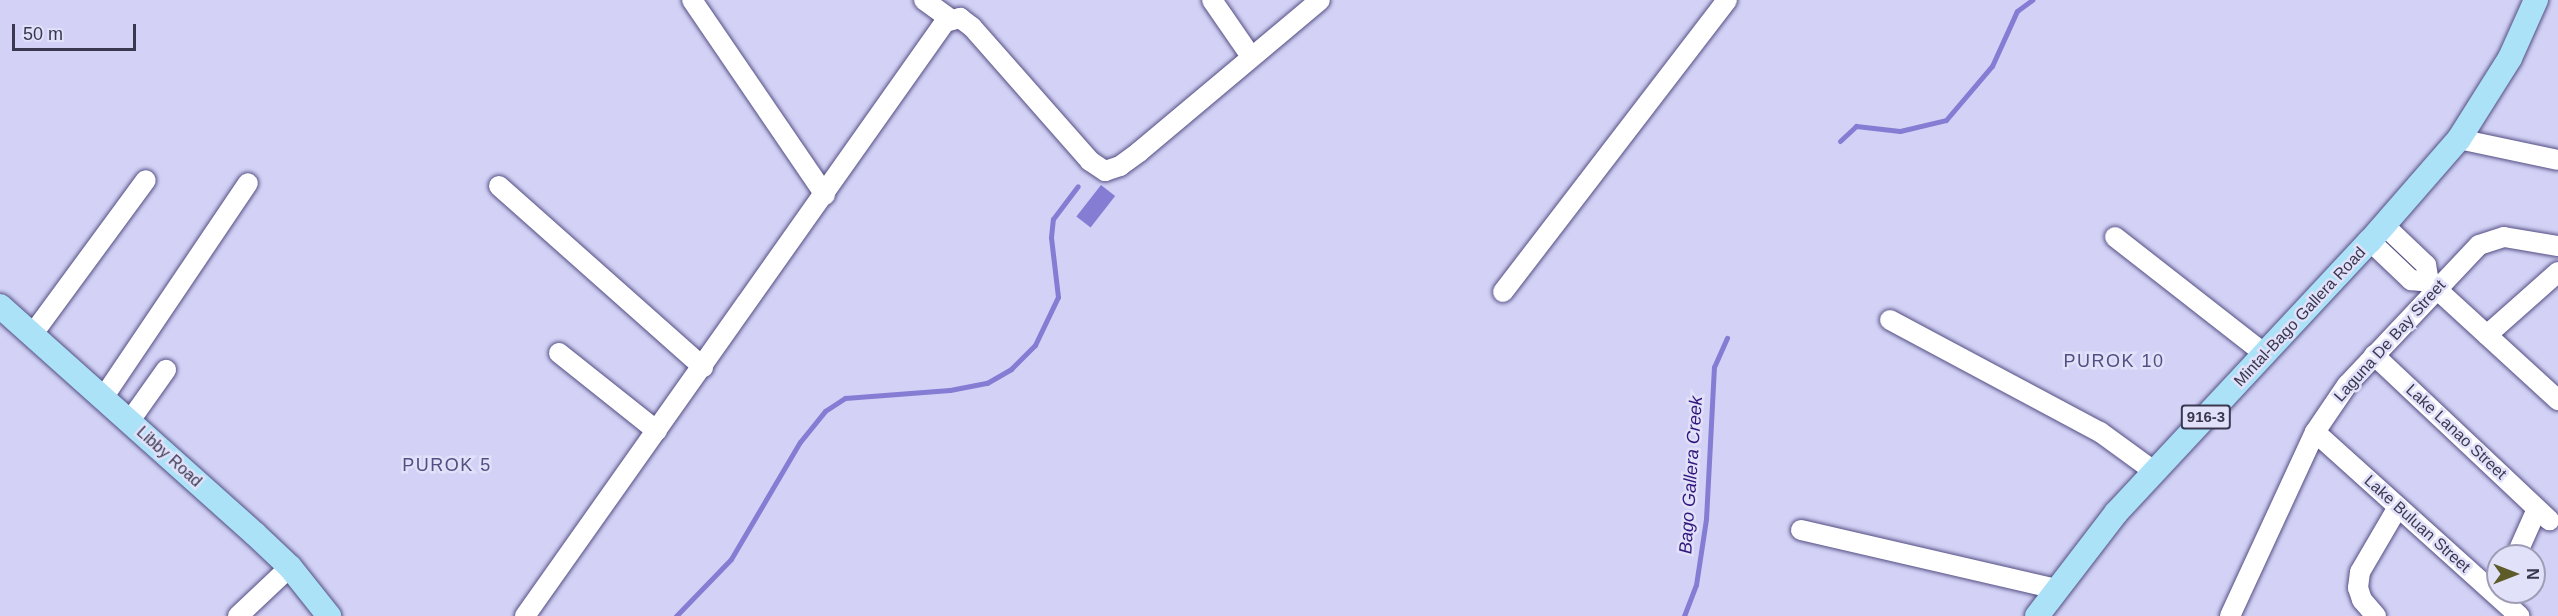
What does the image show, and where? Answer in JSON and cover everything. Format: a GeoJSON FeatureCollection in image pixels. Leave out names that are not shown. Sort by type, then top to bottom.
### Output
{"type":"FeatureCollection","features":[{"type":"Feature","properties":{"kind":"main road","name":"Mintal-Bago Gallera Road"},"geometry":{"type":"LineString","coordinates":[[2037,616],[2056,589],[2154,472],[2378,233],[2459,139],[2510,58],[2536,0]]}},
{"type":"Feature","properties":{"kind":"main road","name":"Libby Road"},"geometry":{"type":"LineString","coordinates":[[0,306],[290,567],[329,616]]}},
{"type":"Feature","properties":{"kind":"street"},"geometry":{"type":"LineString","coordinates":[[692,0],[825,195]]}},
{"type":"Feature","properties":{"kind":"street"},"geometry":{"type":"LineString","coordinates":[[924,0],[950,19],[960,18],[972,27],[1090,161],[1105,171],[1120,166],[1139,152],[1250,55],[1320,0]]}},
{"type":"Feature","properties":{"kind":"street"},"geometry":{"type":"LineString","coordinates":[[1212,0],[1250,55]]}},
{"type":"Feature","properties":{"kind":"street"},"geometry":{"type":"LineString","coordinates":[[1503,292],[1727,0]]}},
{"type":"Feature","properties":{"kind":"street"},"geometry":{"type":"LineString","coordinates":[[525,616],[950,19]]}},
{"type":"Feature","properties":{"kind":"street"},"geometry":{"type":"LineString","coordinates":[[2459,139],[2558,160]]}},
{"type":"Feature","properties":{"kind":"street"},"geometry":{"type":"LineString","coordinates":[[32,335],[146,180]]}},
{"type":"Feature","properties":{"kind":"street"},"geometry":{"type":"LineString","coordinates":[[102,398],[248,183]]}},
{"type":"Feature","properties":{"kind":"street"},"geometry":{"type":"LineString","coordinates":[[499,186],[703,367]]}},
{"type":"Feature","properties":{"kind":"street"},"geometry":{"type":"LineString","coordinates":[[2378,233],[2426,265],[2433,285],[2557,398]]}},
{"type":"Feature","properties":{"kind":"street"},"geometry":{"type":"LineString","coordinates":[[2115,237],[2265,354]]}},
{"type":"Feature","properties":{"kind":"street","name":"Laguna De Bay Street"},"geometry":{"type":"LineString","coordinates":[[2233,614],[2315,432],[2347,385],[2433,285],[2479,245],[2492,239],[2520,238],[2558,246]]}},
{"type":"Feature","properties":{"kind":"street"},"geometry":{"type":"LineString","coordinates":[[2487,334],[2558,272]]}},
{"type":"Feature","properties":{"kind":"street"},"geometry":{"type":"LineString","coordinates":[[1890,320],[2100,432],[2154,472]]}},
{"type":"Feature","properties":{"kind":"street"},"geometry":{"type":"LineString","coordinates":[[560,353],[657,430]]}},
{"type":"Feature","properties":{"kind":"street","name":"Lake Lanao Street"},"geometry":{"type":"LineString","coordinates":[[2374,355],[2543,514],[2524,544]]}},
{"type":"Feature","properties":{"kind":"street"},"geometry":{"type":"LineString","coordinates":[[129,422],[166,370]]}},
{"type":"Feature","properties":{"kind":"street","name":"Lake Buluan Street"},"geometry":{"type":"LineString","coordinates":[[2315,432],[2486,584]]}},
{"type":"Feature","properties":{"kind":"street"},"geometry":{"type":"LineString","coordinates":[[2376,616],[2362,600],[2358,588],[2360,572],[2398,507]]}},
{"type":"Feature","properties":{"kind":"street"},"geometry":{"type":"LineString","coordinates":[[1802,530],[2056,589]]}},
{"type":"Feature","properties":{"kind":"street"},"geometry":{"type":"LineString","coordinates":[[238,616],[290,567]]}},
{"type":"Feature","properties":{"kind":"street","name":"Lake Buluan Street"},"geometry":{"type":"LineString","coordinates":[[2508,604],[2519,616]]}},
{"type":"Feature","properties":{"kind":"shaded area"},"geometry":{"type":"Polygon","coordinates":[[[1101,185],[1115,196],[1091,228],[1076,217],[1101,185]]]}},
{"type":"Feature","properties":{"kind":"waterway","name":"Bago Gallera Creek"},"geometry":{"type":"LineString","coordinates":[[1840,141],[1856,126],[1900,131],[1946,120],[1992,66],[2017,11],[2032,0]]}},
{"type":"Feature","properties":{"kind":"waterway"},"geometry":{"type":"LineString","coordinates":[[676,616],[731,559],[800,442],[825,411],[845,398],[950,390],[987,383],[1011,369],[1035,345],[1058,297],[1051,237],[1053,219],[1078,186]]}},
{"type":"Feature","properties":{"kind":"waterway","name":"Bago Gallera Creek"},"geometry":{"type":"LineString","coordinates":[[1684,616],[1696,585],[1706,519],[1714,367],[1727,338]]}},
{"type":"Feature","properties":{"kind":"district","name":"PUROK 10"},"geometry":{"type":"Point","coordinates":[2114,361]}},
{"type":"Feature","properties":{"kind":"district","name":"PUROK 5"},"geometry":{"type":"Point","coordinates":[447,465]}}]}
